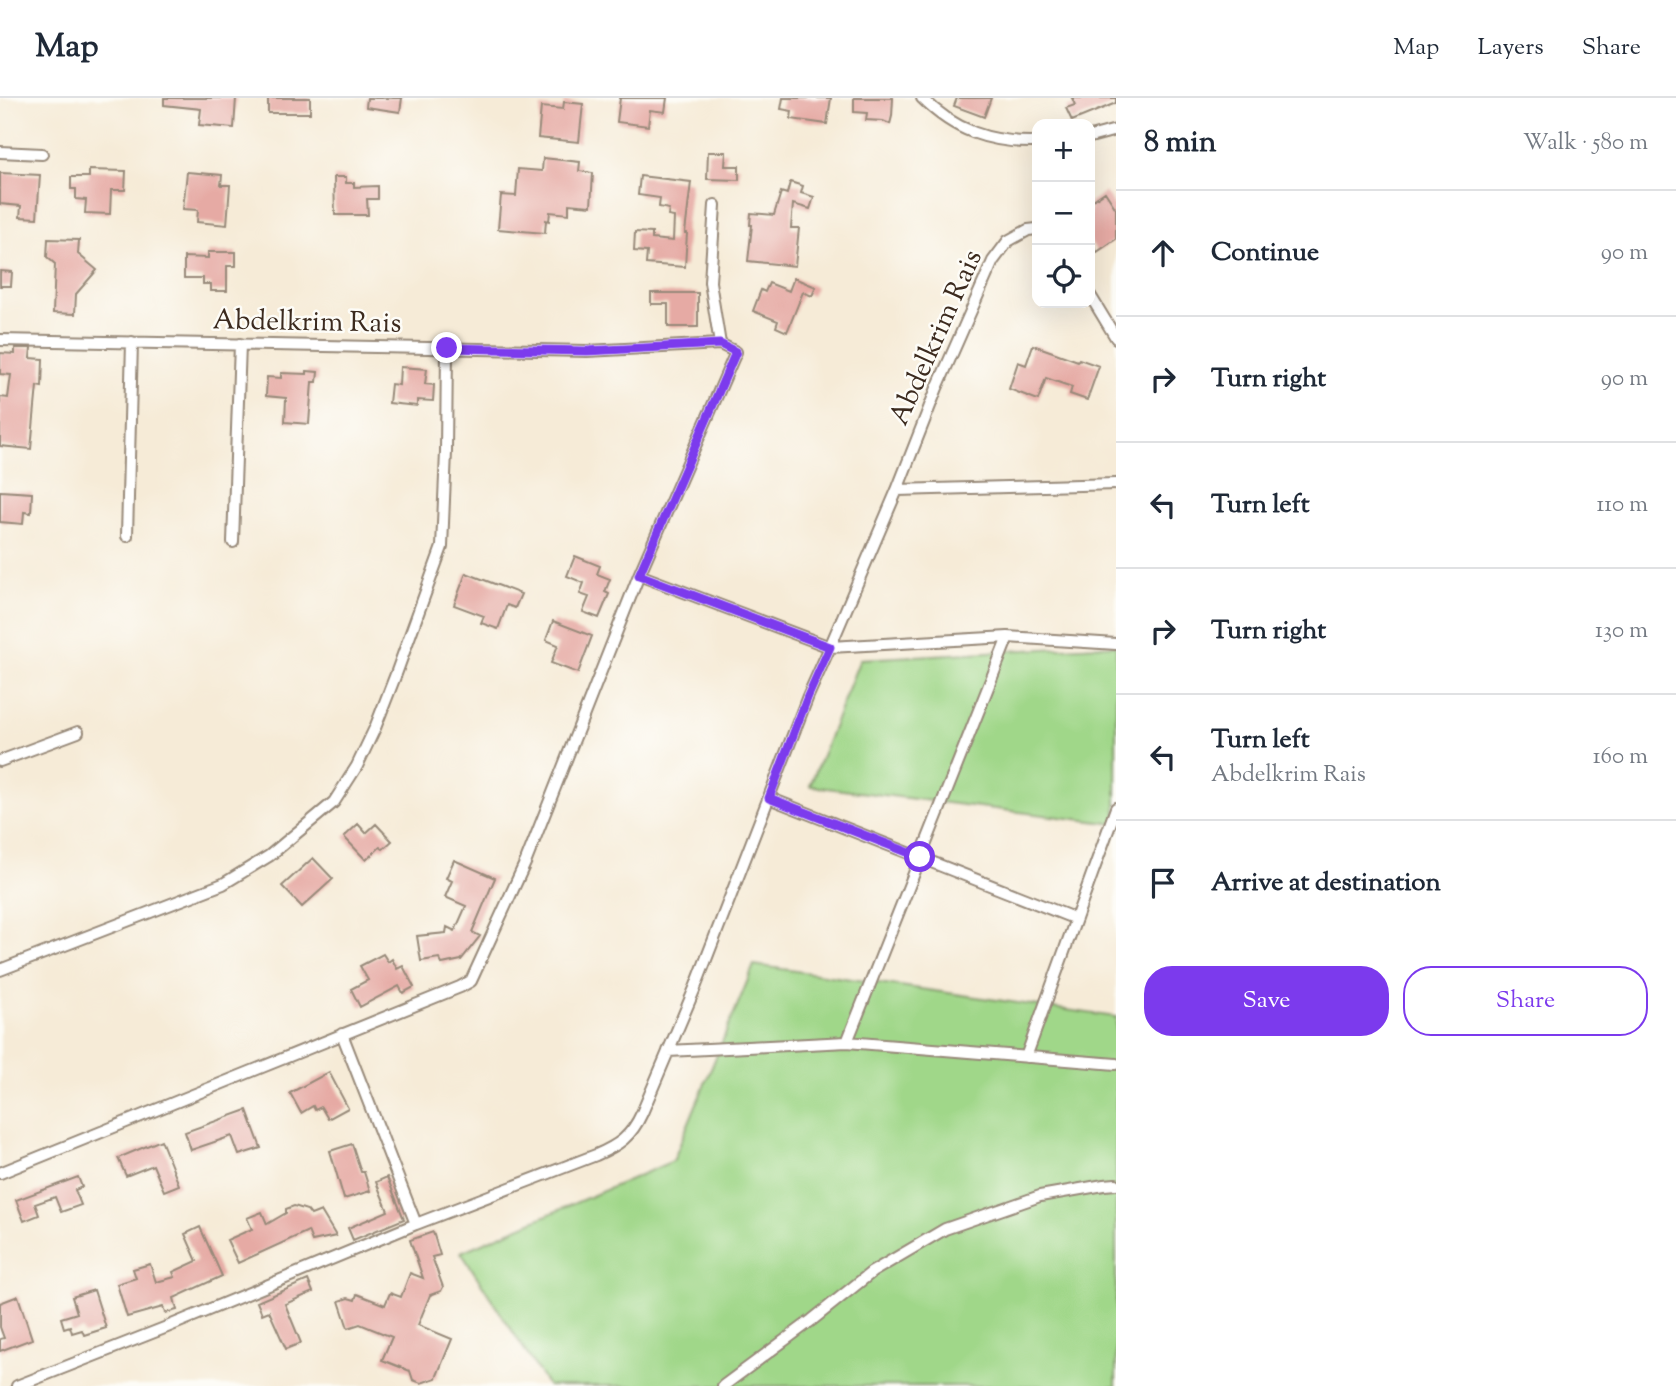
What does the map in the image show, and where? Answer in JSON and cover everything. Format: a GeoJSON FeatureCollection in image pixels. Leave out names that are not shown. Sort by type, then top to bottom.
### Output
{"type":"FeatureCollection","features":[{"type":"Feature","properties":{"kind":"street"},"geometry":{"type":"LineString","coordinates":[[922,98],[957,127],[985,136],[1032,142]]}},
{"type":"Feature","properties":{"kind":"street"},"geometry":{"type":"LineString","coordinates":[[1095,136],[1116,130]]}},
{"type":"Feature","properties":{"kind":"street"},"geometry":{"type":"LineString","coordinates":[[0,152],[42,154]]}},
{"type":"Feature","properties":{"kind":"street"},"geometry":{"type":"LineString","coordinates":[[715,205],[710,282],[720,344]]}},
{"type":"Feature","properties":{"kind":"street","name":"Abdelkrim Rais"},"geometry":{"type":"LineString","coordinates":[[17,1386],[416,1224],[596,1155],[626,1138],[637,1124],[695,988],[808,696],[993,261],[1008,241],[1032,230]]}},
{"type":"Feature","properties":{"kind":"street"},"geometry":{"type":"LineString","coordinates":[[1095,303],[1116,338]]}},
{"type":"Feature","properties":{"kind":"street","name":"Abdelkrim Rais"},"geometry":{"type":"LineString","coordinates":[[0,340],[587,351],[720,344],[736,352],[639,575]]}},
{"type":"Feature","properties":{"kind":"street"},"geometry":{"type":"LineString","coordinates":[[127,536],[132,342]]}},
{"type":"Feature","properties":{"kind":"street"},"geometry":{"type":"LineString","coordinates":[[233,542],[240,344]]}},
{"type":"Feature","properties":{"kind":"street"},"geometry":{"type":"LineString","coordinates":[[0,970],[223,884],[269,856],[334,802],[357,766],[375,728],[442,547],[447,348]]}},
{"type":"Feature","properties":{"kind":"street"},"geometry":{"type":"LineString","coordinates":[[897,490],[1116,484]]}},
{"type":"Feature","properties":{"kind":"street"},"geometry":{"type":"LineString","coordinates":[[0,1173],[470,982],[526,861],[639,575],[830,647],[1008,636],[1116,644]]}},
{"type":"Feature","properties":{"kind":"street"},"geometry":{"type":"LineString","coordinates":[[847,1042],[1008,636]]}},
{"type":"Feature","properties":{"kind":"street"},"geometry":{"type":"LineString","coordinates":[[0,761],[78,732]]}},
{"type":"Feature","properties":{"kind":"street"},"geometry":{"type":"LineString","coordinates":[[769,798],[1076,919]]}},
{"type":"Feature","properties":{"kind":"street"},"geometry":{"type":"LineString","coordinates":[[1026,1057],[1116,808]]}},
{"type":"Feature","properties":{"kind":"street"},"geometry":{"type":"LineString","coordinates":[[342,1034],[416,1224]]}},
{"type":"Feature","properties":{"kind":"street"},"geometry":{"type":"LineString","coordinates":[[668,1051],[847,1042],[1116,1064]]}},
{"type":"Feature","properties":{"kind":"street"},"geometry":{"type":"LineString","coordinates":[[723,1386],[872,1272],[945,1229],[1040,1196],[1116,1184]]}},
{"type":"Feature","properties":{"kind":"green space"},"geometry":{"type":"Polygon","coordinates":[[[1116,645],[1116,824],[810,786],[860,659],[1116,645]]]}},
{"type":"Feature","properties":{"kind":"green space"},"geometry":{"type":"Polygon","coordinates":[[[754,965],[1116,1017],[1116,1386],[548,1386],[461,1252],[673,1161],[754,965]]]}},
{"type":"Feature","properties":{"kind":"building"},"geometry":{"type":"Polygon","coordinates":[[[164,98],[236,98],[234,128],[199,125],[201,109],[164,105],[164,98]]]}},
{"type":"Feature","properties":{"kind":"building"},"geometry":{"type":"Polygon","coordinates":[[[268,98],[310,98],[310,113],[268,113],[268,98]]]}},
{"type":"Feature","properties":{"kind":"building"},"geometry":{"type":"Polygon","coordinates":[[[367,98],[402,98],[400,112],[366,107],[367,98]]]}},
{"type":"Feature","properties":{"kind":"building"},"geometry":{"type":"Polygon","coordinates":[[[620,98],[667,98],[665,112],[650,110],[648,126],[617,122],[620,98]]]}},
{"type":"Feature","properties":{"kind":"building"},"geometry":{"type":"Polygon","coordinates":[[[783,98],[831,98],[827,124],[791,119],[792,111],[781,109],[783,98]]]}},
{"type":"Feature","properties":{"kind":"building"},"geometry":{"type":"Polygon","coordinates":[[[854,98],[893,98],[890,124],[866,120],[867,113],[854,112],[854,98]]]}},
{"type":"Feature","properties":{"kind":"building"},"geometry":{"type":"Polygon","coordinates":[[[957,98],[991,98],[984,117],[954,106],[957,98]]]}},
{"type":"Feature","properties":{"kind":"building"},"geometry":{"type":"Polygon","coordinates":[[[1072,98],[1116,98],[1116,103],[1071,119],[1066,108],[1075,105],[1072,98]]]}},
{"type":"Feature","properties":{"kind":"building"},"geometry":{"type":"Polygon","coordinates":[[[564,102],[583,104],[579,142],[538,138],[541,107],[563,109],[564,102]]]}},
{"type":"Feature","properties":{"kind":"building"},"geometry":{"type":"Polygon","coordinates":[[[708,152],[726,152],[725,166],[739,166],[739,180],[707,179],[708,152]]]}},
{"type":"Feature","properties":{"kind":"building"},"geometry":{"type":"Polygon","coordinates":[[[543,158],[580,162],[579,171],[593,173],[591,206],[569,204],[569,214],[550,212],[545,233],[498,229],[501,195],[516,196],[518,169],[542,171],[543,158]]]}},
{"type":"Feature","properties":{"kind":"building"},"geometry":{"type":"Polygon","coordinates":[[[89,170],[126,171],[125,190],[111,190],[110,214],[85,213],[86,200],[76,199],[76,189],[71,189],[71,177],[89,177],[89,170]]]}},
{"type":"Feature","properties":{"kind":"building"},"geometry":{"type":"Polygon","coordinates":[[[187,172],[222,175],[221,185],[230,185],[227,225],[197,222],[198,210],[183,209],[187,172]]]}},
{"type":"Feature","properties":{"kind":"building"},"geometry":{"type":"Polygon","coordinates":[[[0,173],[40,175],[37,218],[20,217],[21,206],[0,204],[0,173]]]}},
{"type":"Feature","properties":{"kind":"building"},"geometry":{"type":"Polygon","coordinates":[[[640,176],[691,182],[685,233],[685,267],[646,264],[647,252],[634,251],[635,232],[652,233],[652,239],[673,241],[674,217],[668,216],[669,209],[659,207],[660,198],[638,195],[640,176]]]}},
{"type":"Feature","properties":{"kind":"building"},"geometry":{"type":"Polygon","coordinates":[[[334,177],[346,177],[346,183],[354,183],[354,187],[378,186],[378,199],[367,199],[368,215],[335,215],[334,177]]]}},
{"type":"Feature","properties":{"kind":"building"},"geometry":{"type":"Polygon","coordinates":[[[790,182],[803,186],[801,193],[814,197],[810,209],[793,204],[791,228],[799,228],[795,266],[748,261],[751,213],[774,215],[781,192],[787,194],[790,182]]]}},
{"type":"Feature","properties":{"kind":"building"},"geometry":{"type":"Polygon","coordinates":[[[1105,192],[1116,209],[1116,239],[1097,252],[1095,249],[1095,199],[1105,192]]]}},
{"type":"Feature","properties":{"kind":"building"},"geometry":{"type":"Polygon","coordinates":[[[48,239],[79,240],[78,254],[97,270],[76,294],[75,314],[53,313],[55,264],[47,257],[48,239]]]}},
{"type":"Feature","properties":{"kind":"building"},"geometry":{"type":"Polygon","coordinates":[[[208,252],[236,252],[236,266],[227,266],[227,291],[211,291],[211,284],[203,284],[203,278],[184,278],[184,257],[208,258],[208,252]]]}},
{"type":"Feature","properties":{"kind":"building"},"geometry":{"type":"Polygon","coordinates":[[[0,271],[12,272],[11,286],[0,286],[0,271]]]}},
{"type":"Feature","properties":{"kind":"building"},"geometry":{"type":"Polygon","coordinates":[[[794,278],[816,287],[812,296],[803,292],[787,332],[776,327],[778,321],[753,311],[761,290],[765,292],[769,283],[789,291],[794,278]]]}},
{"type":"Feature","properties":{"kind":"building"},"geometry":{"type":"Polygon","coordinates":[[[651,293],[698,293],[698,327],[668,327],[668,304],[651,304],[651,293]]]}},
{"type":"Feature","properties":{"kind":"building"},"geometry":{"type":"Polygon","coordinates":[[[1033,345],[1099,366],[1087,400],[1070,394],[1072,387],[1046,378],[1038,400],[1009,389],[1018,362],[1026,365],[1033,345]]]}},
{"type":"Feature","properties":{"kind":"building"},"geometry":{"type":"Polygon","coordinates":[[[15,348],[31,348],[30,358],[43,359],[42,387],[37,386],[31,449],[0,446],[0,397],[8,398],[11,375],[0,374],[0,353],[15,354],[15,348]]]}},
{"type":"Feature","properties":{"kind":"building"},"geometry":{"type":"Polygon","coordinates":[[[400,367],[427,369],[425,384],[434,385],[433,401],[417,400],[417,406],[389,403],[391,384],[399,385],[400,367]]]}},
{"type":"Feature","properties":{"kind":"building"},"geometry":{"type":"Polygon","coordinates":[[[307,371],[318,372],[317,382],[312,382],[309,424],[285,422],[286,398],[266,396],[267,377],[281,378],[281,373],[307,374],[307,371]]]}},
{"type":"Feature","properties":{"kind":"building"},"geometry":{"type":"Polygon","coordinates":[[[0,491],[32,493],[31,513],[24,512],[23,524],[0,522],[0,491]]]}},
{"type":"Feature","properties":{"kind":"building"},"geometry":{"type":"Polygon","coordinates":[[[575,556],[600,566],[597,574],[610,579],[605,592],[609,594],[599,618],[583,612],[589,597],[580,594],[584,583],[567,576],[575,556]]]}},
{"type":"Feature","properties":{"kind":"building"},"geometry":{"type":"Polygon","coordinates":[[[466,573],[521,594],[515,608],[507,605],[498,629],[481,623],[484,616],[454,605],[466,573]]]}},
{"type":"Feature","properties":{"kind":"building"},"geometry":{"type":"Polygon","coordinates":[[[553,621],[592,636],[578,673],[551,663],[558,645],[546,640],[553,621]]]}},
{"type":"Feature","properties":{"kind":"building"},"geometry":{"type":"Polygon","coordinates":[[[358,824],[366,833],[376,824],[392,841],[383,849],[380,847],[366,860],[344,837],[358,824]]]}},
{"type":"Feature","properties":{"kind":"building"},"geometry":{"type":"Polygon","coordinates":[[[313,858],[333,879],[302,907],[282,886],[313,858]]]}},
{"type":"Feature","properties":{"kind":"building"},"geometry":{"type":"Polygon","coordinates":[[[454,860],[495,878],[472,932],[480,936],[461,960],[442,964],[439,958],[421,961],[417,936],[446,933],[447,927],[455,931],[466,906],[445,897],[452,881],[446,878],[454,860]]]}},
{"type":"Feature","properties":{"kind":"building"},"geometry":{"type":"Polygon","coordinates":[[[383,954],[388,962],[392,959],[397,969],[403,966],[414,987],[403,993],[399,986],[360,1007],[351,989],[368,980],[360,966],[383,954]]]}},
{"type":"Feature","properties":{"kind":"building"},"geometry":{"type":"Polygon","coordinates":[[[329,1072],[348,1108],[328,1119],[321,1107],[315,1110],[313,1106],[301,1113],[290,1093],[329,1072]]]}},
{"type":"Feature","properties":{"kind":"building"},"geometry":{"type":"Polygon","coordinates":[[[247,1110],[261,1148],[239,1155],[232,1136],[191,1150],[185,1132],[247,1110]]]}},
{"type":"Feature","properties":{"kind":"building"},"geometry":{"type":"Polygon","coordinates":[[[161,1140],[179,1185],[164,1191],[153,1165],[126,1176],[118,1158],[161,1140]]]}},
{"type":"Feature","properties":{"kind":"building"},"geometry":{"type":"Polygon","coordinates":[[[352,1144],[370,1191],[344,1199],[330,1151],[352,1144]]]}},
{"type":"Feature","properties":{"kind":"building"},"geometry":{"type":"Polygon","coordinates":[[[78,1177],[82,1187],[75,1190],[81,1205],[61,1212],[55,1197],[35,1204],[39,1215],[24,1221],[16,1200],[78,1177]]]}},
{"type":"Feature","properties":{"kind":"building"},"geometry":{"type":"Polygon","coordinates":[[[387,1177],[404,1219],[353,1240],[348,1228],[388,1211],[376,1182],[387,1177]]]}},
{"type":"Feature","properties":{"kind":"building"},"geometry":{"type":"Polygon","coordinates":[[[294,1206],[307,1210],[311,1215],[321,1211],[336,1236],[312,1241],[308,1231],[238,1263],[227,1240],[252,1229],[247,1218],[262,1212],[267,1224],[294,1206]]]}},
{"type":"Feature","properties":{"kind":"building"},"geometry":{"type":"Polygon","coordinates":[[[200,1227],[222,1276],[174,1298],[177,1310],[165,1313],[163,1307],[127,1317],[117,1284],[136,1278],[133,1269],[150,1264],[156,1282],[175,1277],[173,1272],[197,1261],[185,1234],[200,1227]]]}},
{"type":"Feature","properties":{"kind":"building"},"geometry":{"type":"Polygon","coordinates":[[[433,1232],[440,1255],[432,1257],[443,1287],[441,1291],[430,1295],[418,1325],[452,1339],[436,1378],[421,1383],[413,1380],[410,1371],[382,1360],[392,1337],[360,1324],[348,1328],[339,1301],[348,1298],[355,1300],[357,1294],[385,1305],[390,1293],[401,1297],[410,1273],[423,1278],[410,1240],[433,1232]]]}},
{"type":"Feature","properties":{"kind":"building"},"geometry":{"type":"Polygon","coordinates":[[[308,1280],[313,1292],[285,1304],[301,1343],[286,1349],[269,1311],[262,1314],[257,1302],[308,1280]]]}},
{"type":"Feature","properties":{"kind":"building"},"geometry":{"type":"Polygon","coordinates":[[[94,1290],[106,1328],[84,1335],[82,1330],[72,1333],[70,1326],[64,1328],[61,1318],[77,1313],[72,1297],[94,1290]]]}},
{"type":"Feature","properties":{"kind":"building"},"geometry":{"type":"Polygon","coordinates":[[[18,1296],[32,1339],[0,1351],[0,1339],[4,1338],[0,1327],[0,1303],[18,1296]]]}},
{"type":"Feature","properties":{"kind":"route"},"geometry":{"type":"LineString","coordinates":[[447,348],[587,351],[720,344],[736,352],[639,575],[830,647],[769,798],[920,857]]}}]}
